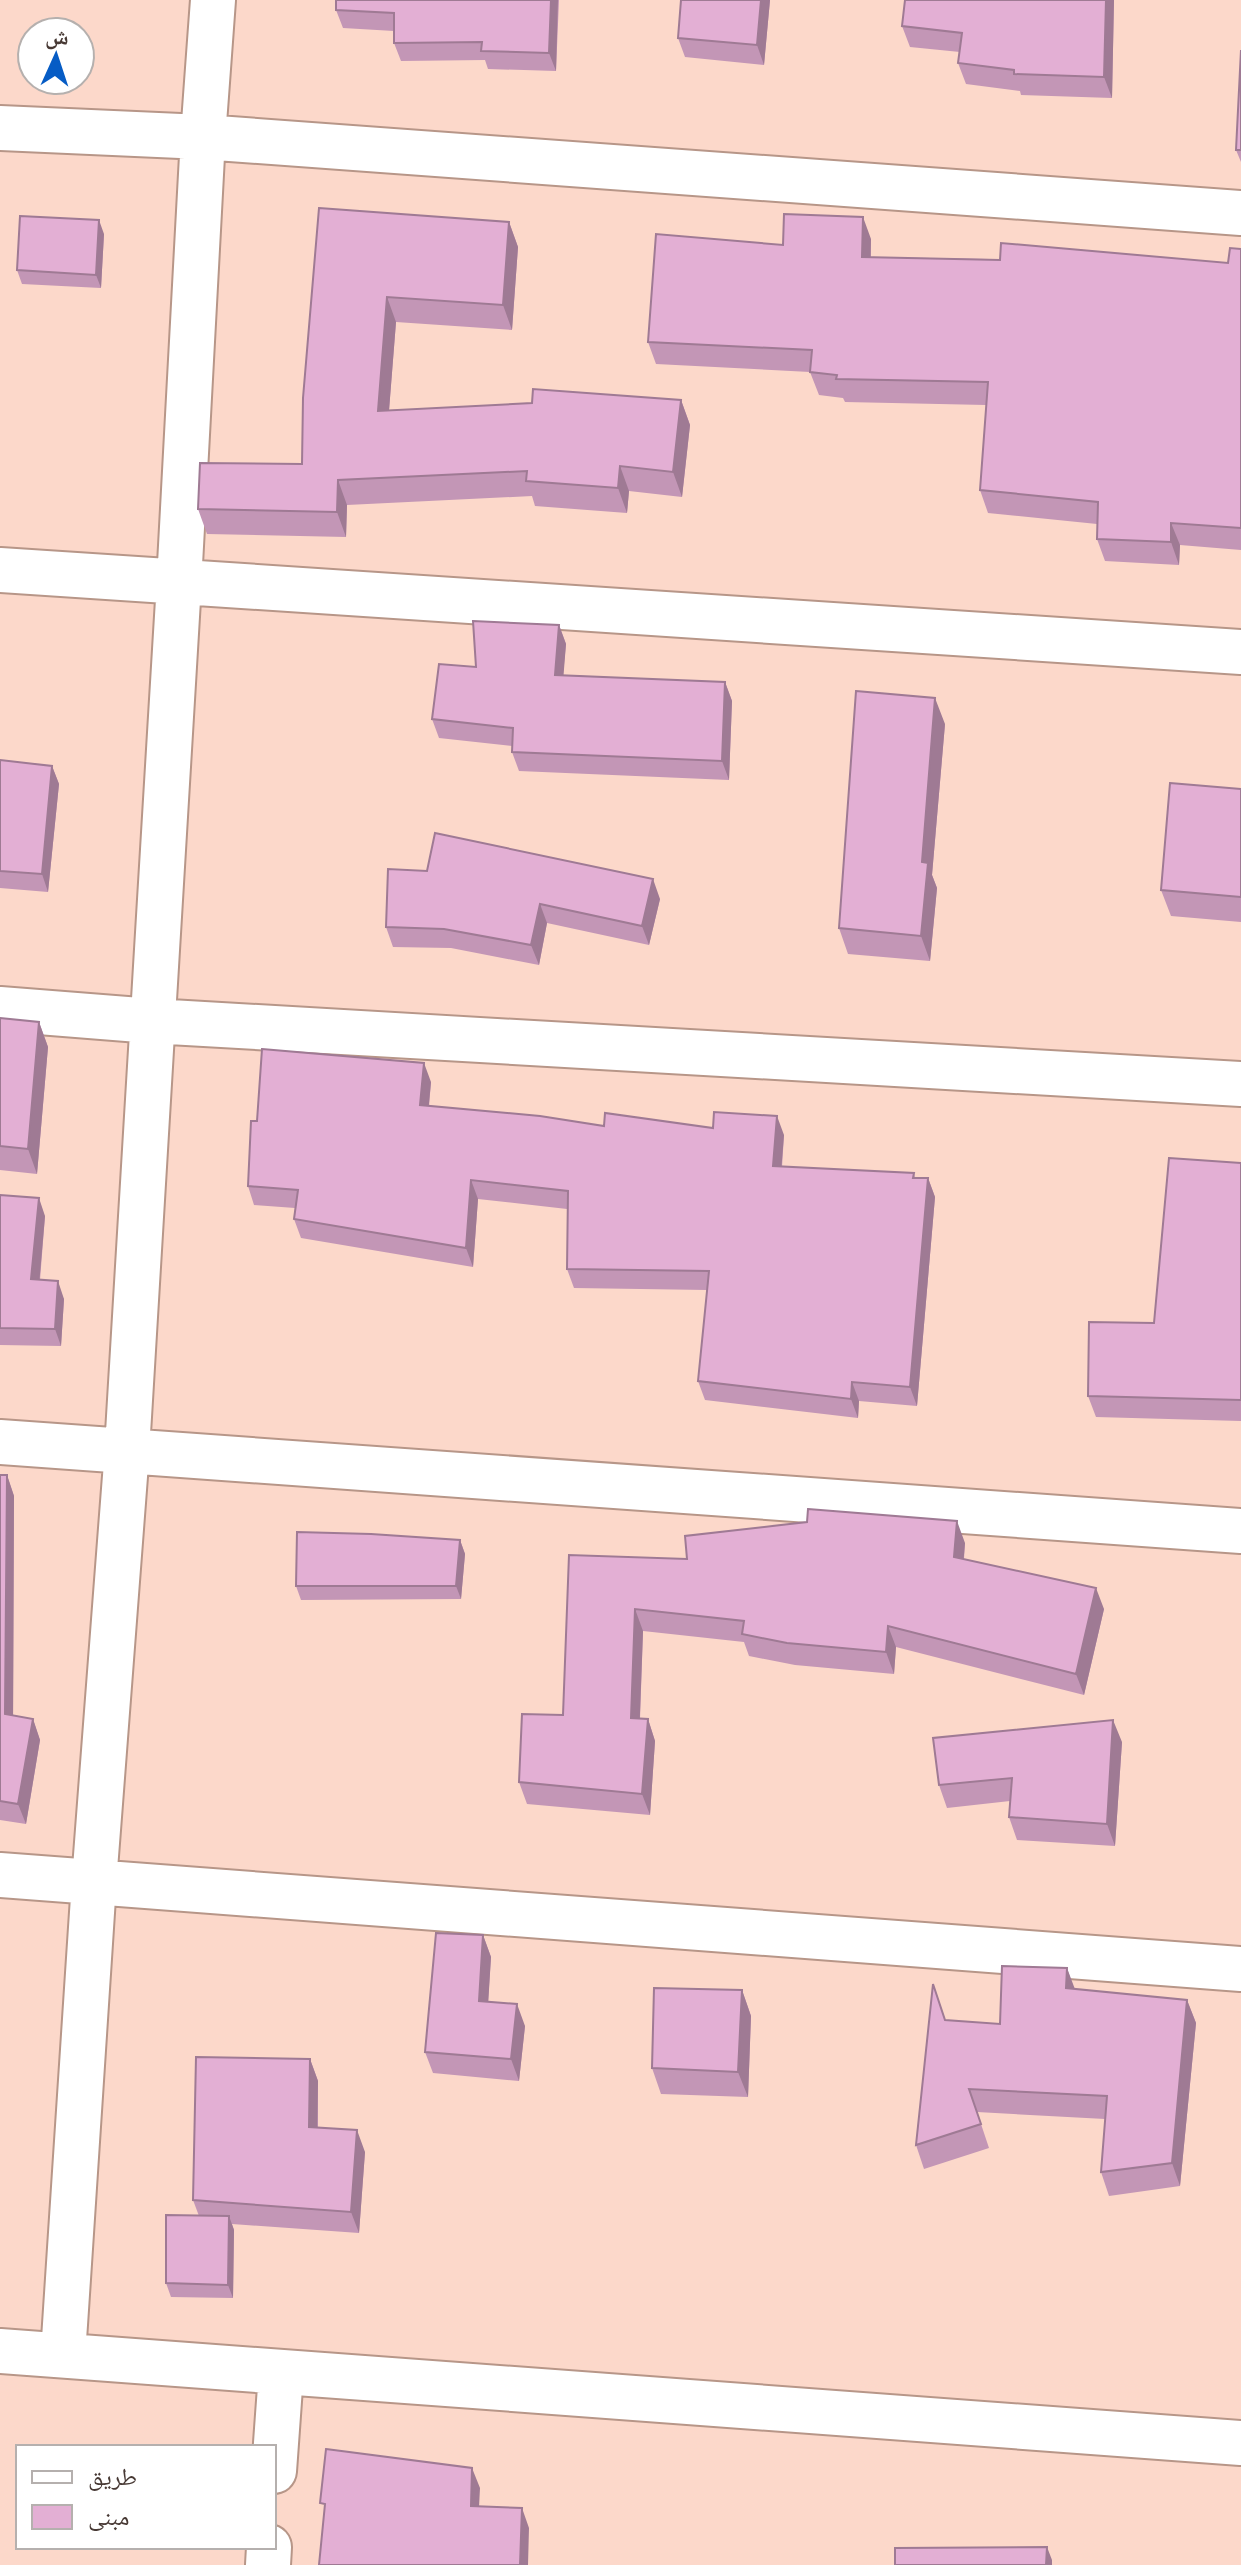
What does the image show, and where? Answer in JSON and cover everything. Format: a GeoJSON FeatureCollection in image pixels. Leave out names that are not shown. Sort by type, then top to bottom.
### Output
{"type":"FeatureCollection","features":[{"type":"Feature","properties":{"kind":"street"},"geometry":{"type":"LineString","coordinates":[[63,2355],[94,1882],[127,1450],[213,0]]}},
{"type":"Feature","properties":{"kind":"street"},"geometry":{"type":"LineString","coordinates":[[0,128],[203,137],[1241,213]]}},
{"type":"Feature","properties":{"kind":"street"},"geometry":{"type":"LineString","coordinates":[[0,570],[1241,652]]}},
{"type":"Feature","properties":{"kind":"street"},"geometry":{"type":"LineString","coordinates":[[0,1009],[152,1021],[1241,1084]]}},
{"type":"Feature","properties":{"kind":"street"},"geometry":{"type":"LineString","coordinates":[[0,1442],[1241,1531]]}},
{"type":"Feature","properties":{"kind":"street"},"geometry":{"type":"LineString","coordinates":[[0,1875],[1241,1969]]}},
{"type":"Feature","properties":{"kind":"street"},"geometry":{"type":"LineString","coordinates":[[0,2351],[1241,2443]]}},
{"type":"Feature","properties":{"kind":"street"},"geometry":{"type":"LineString","coordinates":[[276,2445],[281,2373]]}},
{"type":"Feature","properties":{"kind":"building"},"geometry":{"type":"Polygon","coordinates":[[[336,0],[551,0],[549,53],[481,51],[482,42],[394,43],[394,13],[336,10],[336,0]]]}},
{"type":"Feature","properties":{"kind":"building"},"geometry":{"type":"Polygon","coordinates":[[[681,0],[761,0],[757,45],[678,38],[681,0]]]}},
{"type":"Feature","properties":{"kind":"building"},"geometry":{"type":"Polygon","coordinates":[[[905,0],[1106,0],[1104,77],[1014,74],[1014,70],[958,63],[962,33],[902,26],[905,0]]]}},
{"type":"Feature","properties":{"kind":"building"},"geometry":{"type":"Polygon","coordinates":[[[1241,50],[1241,150],[1236,150],[1241,50]]]}},
{"type":"Feature","properties":{"kind":"building"},"geometry":{"type":"Polygon","coordinates":[[[319,208],[509,222],[503,305],[387,297],[378,411],[532,403],[533,389],[681,400],[673,472],[620,466],[618,488],[526,481],[527,471],[338,480],[337,512],[198,509],[200,463],[302,464],[303,398],[319,208]]]}},
{"type":"Feature","properties":{"kind":"building"},"geometry":{"type":"Polygon","coordinates":[[[784,214],[863,217],[862,257],[1000,260],[1001,243],[1228,263],[1230,248],[1241,249],[1241,528],[1171,523],[1171,542],[1097,539],[1098,502],[980,490],[988,382],[836,379],[837,375],[810,372],[812,350],[648,342],[656,234],[783,245],[784,214]]]}},
{"type":"Feature","properties":{"kind":"building"},"geometry":{"type":"Polygon","coordinates":[[[20,216],[99,220],[96,275],[17,270],[20,216]]]}},
{"type":"Feature","properties":{"kind":"building"},"geometry":{"type":"Polygon","coordinates":[[[473,621],[559,625],[555,675],[725,682],[722,761],[512,752],[513,728],[432,719],[439,664],[476,667],[473,621]]]}},
{"type":"Feature","properties":{"kind":"building"},"geometry":{"type":"Polygon","coordinates":[[[856,691],[935,698],[922,862],[928,863],[921,936],[839,928],[856,691]]]}},
{"type":"Feature","properties":{"kind":"building"},"geometry":{"type":"Polygon","coordinates":[[[0,760],[52,766],[42,874],[0,871],[0,760]]]}},
{"type":"Feature","properties":{"kind":"building"},"geometry":{"type":"Polygon","coordinates":[[[1170,783],[1241,789],[1241,897],[1161,890],[1170,783]]]}},
{"type":"Feature","properties":{"kind":"building"},"geometry":{"type":"Polygon","coordinates":[[[435,833],[653,879],[642,926],[540,904],[531,945],[444,929],[386,927],[388,869],[427,871],[435,833]]]}},
{"type":"Feature","properties":{"kind":"building"},"geometry":{"type":"Polygon","coordinates":[[[0,1018],[39,1022],[28,1149],[0,1146],[0,1018]]]}},
{"type":"Feature","properties":{"kind":"building"},"geometry":{"type":"Polygon","coordinates":[[[262,1049],[424,1063],[420,1105],[540,1116],[604,1126],[605,1113],[713,1128],[714,1112],[777,1116],[773,1166],[914,1173],[913,1178],[928,1178],[910,1387],[852,1382],[851,1399],[698,1381],[709,1271],[567,1269],[568,1191],[471,1180],[466,1248],[294,1219],[298,1190],[248,1186],[251,1121],[257,1121],[262,1049]]]}},
{"type":"Feature","properties":{"kind":"building"},"geometry":{"type":"Polygon","coordinates":[[[1169,1158],[1241,1163],[1241,1400],[1088,1396],[1089,1322],[1154,1323],[1169,1158]]]}},
{"type":"Feature","properties":{"kind":"building"},"geometry":{"type":"Polygon","coordinates":[[[0,1195],[39,1198],[31,1279],[58,1281],[55,1329],[0,1328],[0,1195]]]}},
{"type":"Feature","properties":{"kind":"building"},"geometry":{"type":"Polygon","coordinates":[[[0,1475],[7,1475],[5,1714],[33,1719],[18,1804],[0,1801],[0,1475]]]}},
{"type":"Feature","properties":{"kind":"building"},"geometry":{"type":"Polygon","coordinates":[[[808,1509],[957,1521],[954,1557],[1096,1588],[1076,1674],[888,1626],[886,1652],[787,1643],[742,1634],[744,1621],[635,1609],[631,1718],[648,1719],[642,1794],[519,1782],[522,1714],[563,1715],[569,1555],[687,1559],[685,1536],[807,1522],[808,1509]]]}},
{"type":"Feature","properties":{"kind":"building"},"geometry":{"type":"Polygon","coordinates":[[[297,1532],[460,1540],[456,1586],[296,1586],[297,1532]]]}},
{"type":"Feature","properties":{"kind":"building"},"geometry":{"type":"Polygon","coordinates":[[[1113,1720],[1107,1824],[1009,1817],[1012,1778],[939,1785],[933,1738],[1113,1720]]]}},
{"type":"Feature","properties":{"kind":"building"},"geometry":{"type":"Polygon","coordinates":[[[436,1933],[483,1935],[479,2001],[517,2004],[511,2059],[425,2052],[436,1933]]]}},
{"type":"Feature","properties":{"kind":"building"},"geometry":{"type":"Polygon","coordinates":[[[1002,1966],[1067,1968],[1066,1988],[1187,2000],[1172,2163],[1101,2172],[1107,2096],[969,2089],[981,2124],[916,2145],[933,1984],[945,2020],[1000,2024],[1002,1966]]]}},
{"type":"Feature","properties":{"kind":"building"},"geometry":{"type":"Polygon","coordinates":[[[654,1988],[742,1990],[738,2072],[652,2068],[654,1988]]]}},
{"type":"Feature","properties":{"kind":"building"},"geometry":{"type":"Polygon","coordinates":[[[196,2057],[310,2059],[309,2127],[357,2130],[351,2212],[193,2200],[196,2057]]]}},
{"type":"Feature","properties":{"kind":"building"},"geometry":{"type":"Polygon","coordinates":[[[166,2215],[229,2216],[228,2285],[166,2283],[166,2215]]]}},
{"type":"Feature","properties":{"kind":"building"},"geometry":{"type":"Polygon","coordinates":[[[326,2449],[472,2468],[471,2506],[522,2508],[520,2565],[319,2565],[325,2504],[320,2503],[326,2449]]]}},
{"type":"Feature","properties":{"kind":"building"},"geometry":{"type":"Polygon","coordinates":[[[1047,2547],[1046,2565],[895,2565],[895,2548],[1047,2547]]]}}]}
